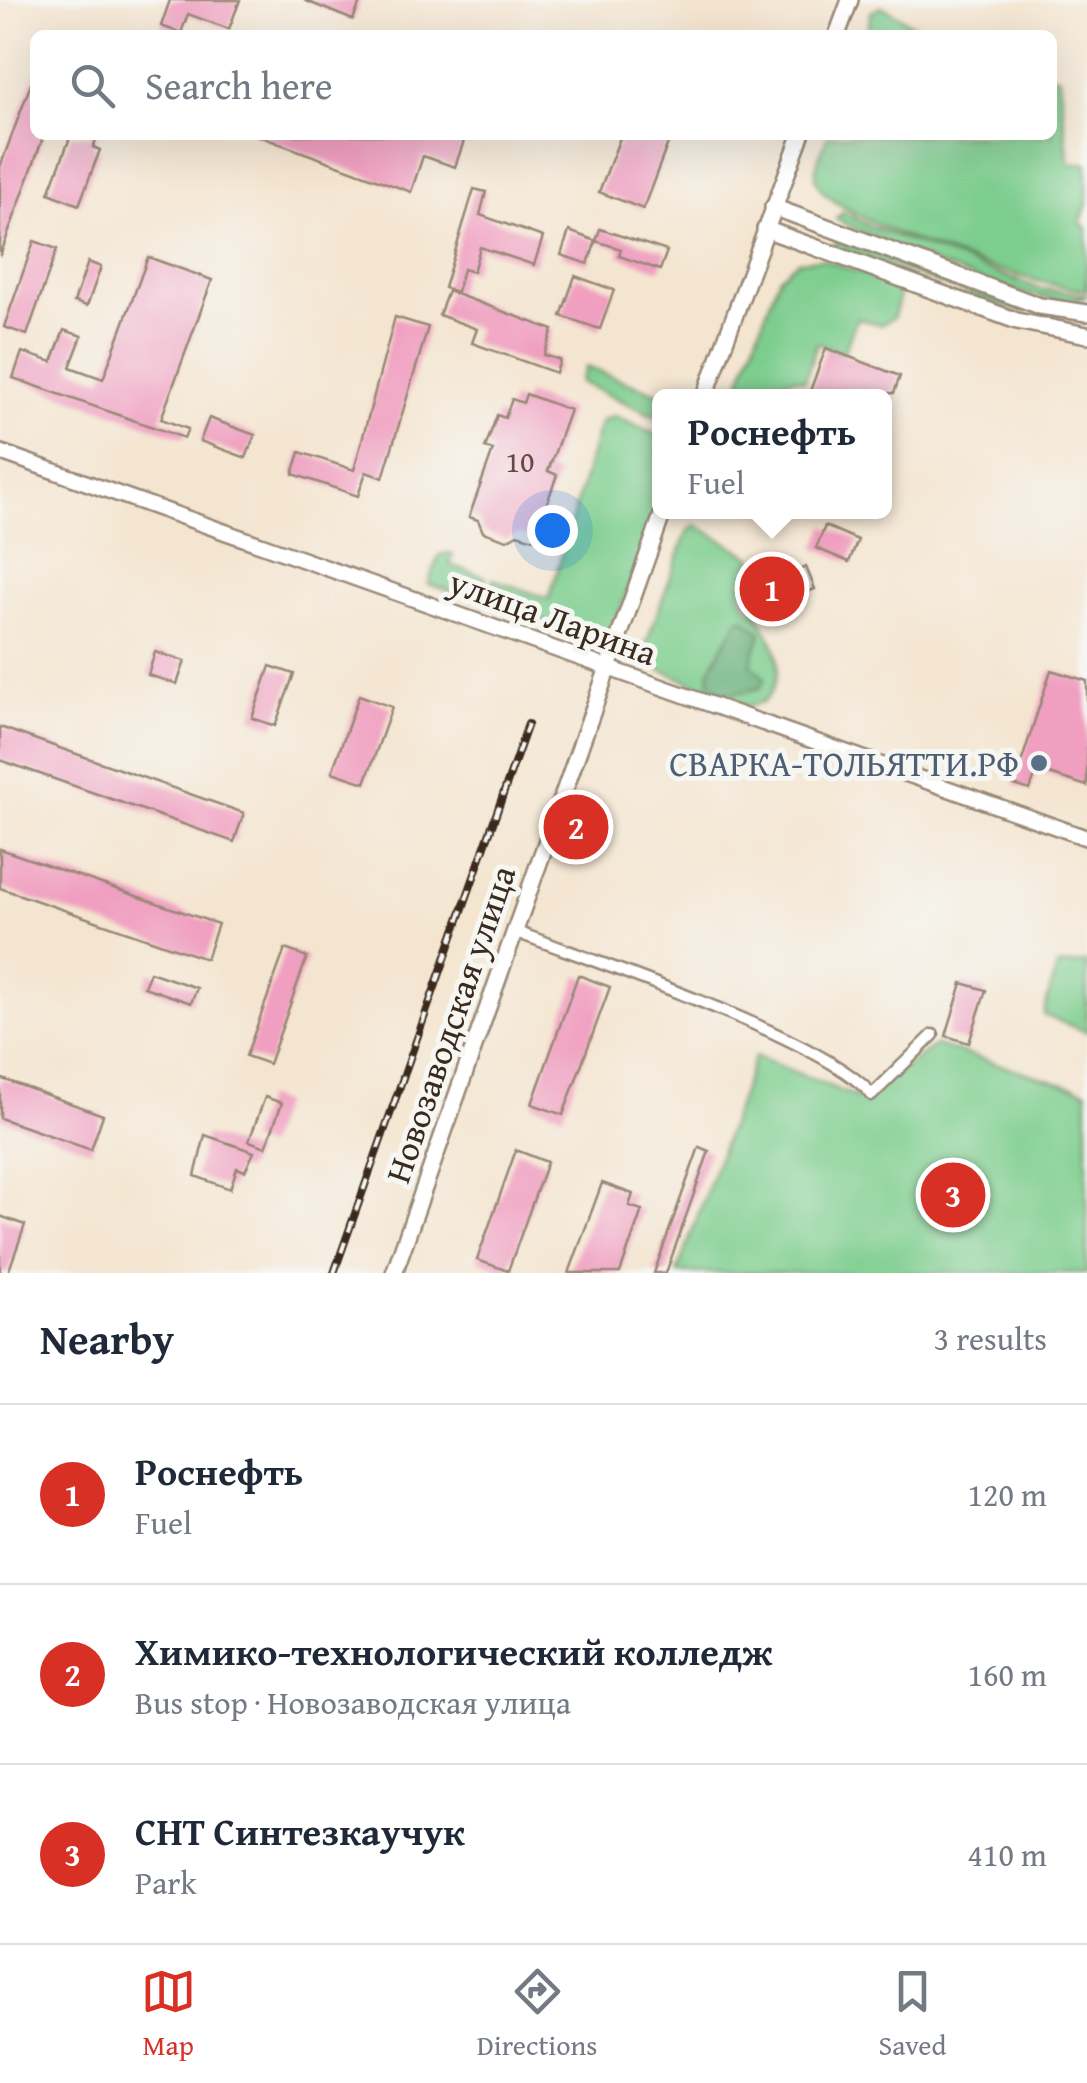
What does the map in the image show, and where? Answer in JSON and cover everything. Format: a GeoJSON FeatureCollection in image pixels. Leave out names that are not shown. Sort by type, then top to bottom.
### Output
{"type":"FeatureCollection","features":[{"type":"Feature","properties":{"kind":"main road"},"geometry":{"type":"LineString","coordinates":[[840,30],[850,0]]}},
{"type":"Feature","properties":{"kind":"main road"},"geometry":{"type":"LineString","coordinates":[[707,389],[799,140]]}},
{"type":"Feature","properties":{"kind":"main road"},"geometry":{"type":"LineString","coordinates":[[773,208],[1040,306],[1087,313]]}},
{"type":"Feature","properties":{"kind":"main road"},"geometry":{"type":"LineString","coordinates":[[765,229],[1038,328],[1087,336]]}},
{"type":"Feature","properties":{"kind":"main road"},"geometry":{"type":"LineString","coordinates":[[827,251],[824,235],[837,231]]}},
{"type":"Feature","properties":{"kind":"main road","name":"Новозаводская улица"},"geometry":{"type":"LineString","coordinates":[[394,1273],[661,519]]}},
{"type":"Feature","properties":{"kind":"street","name":"улица Ларина"},"geometry":{"type":"LineString","coordinates":[[0,452],[1087,838]]}},
{"type":"Feature","properties":{"kind":"street"},"geometry":{"type":"LineString","coordinates":[[514,931],[802,1049],[860,1080],[872,1095],[933,1035]]}},
{"type":"Feature","properties":{"kind":"green space"},"geometry":{"type":"Polygon","coordinates":[[[885,8],[922,30],[868,30],[871,12],[885,8]]]}},
{"type":"Feature","properties":{"kind":"green space"},"geometry":{"type":"Polygon","coordinates":[[[1059,77],[1069,164],[1087,163],[1087,204],[1080,224],[1087,227],[1087,290],[988,267],[864,218],[819,186],[816,167],[826,140],[1057,140],[1059,77]]]}},
{"type":"Feature","properties":{"kind":"green space"},"geometry":{"type":"Polygon","coordinates":[[[843,212],[869,226],[1040,289],[1087,295],[1070,300],[1041,297],[964,275],[836,219],[843,212]]]}},
{"type":"Feature","properties":{"kind":"green space"},"geometry":{"type":"Polygon","coordinates":[[[839,240],[1020,306],[1024,313],[832,246],[839,240]]]}},
{"type":"Feature","properties":{"kind":"green space"},"geometry":{"type":"Polygon","coordinates":[[[822,259],[897,286],[899,299],[894,317],[881,325],[857,318],[844,352],[817,343],[805,380],[795,378],[756,389],[738,389],[779,277],[798,261],[822,259]]]}},
{"type":"Feature","properties":{"kind":"green space"},"geometry":{"type":"Polygon","coordinates":[[[586,367],[652,391],[652,415],[580,382],[586,367]]]}},
{"type":"Feature","properties":{"kind":"green space"},"geometry":{"type":"Polygon","coordinates":[[[614,416],[652,433],[653,519],[613,631],[601,642],[485,602],[493,579],[549,599],[604,419],[614,416]]]}},
{"type":"Feature","properties":{"kind":"green space"},"geometry":{"type":"Polygon","coordinates":[[[696,525],[752,557],[747,588],[774,645],[778,669],[771,693],[757,704],[747,706],[659,669],[647,657],[646,644],[687,532],[696,525]]]}},
{"type":"Feature","properties":{"kind":"green space"},"geometry":{"type":"Polygon","coordinates":[[[453,554],[450,565],[486,577],[477,600],[428,584],[439,555],[453,554]]]}},
{"type":"Feature","properties":{"kind":"green space"},"geometry":{"type":"Polygon","coordinates":[[[744,618],[761,633],[751,664],[765,679],[760,688],[727,692],[710,683],[709,671],[738,620],[744,618]]]}},
{"type":"Feature","properties":{"kind":"green space"},"geometry":{"type":"Polygon","coordinates":[[[1087,963],[1087,1032],[1043,1015],[1057,966],[1087,963]]]}},
{"type":"Feature","properties":{"kind":"green space"},"geometry":{"type":"Polygon","coordinates":[[[936,1045],[1087,1091],[1087,1273],[677,1273],[755,1056],[861,1099],[936,1045]]]}},
{"type":"Feature","properties":{"kind":"building"},"geometry":{"type":"Polygon","coordinates":[[[170,0],[240,0],[229,29],[188,14],[182,30],[161,26],[170,0]]]}},
{"type":"Feature","properties":{"kind":"building"},"geometry":{"type":"Polygon","coordinates":[[[304,0],[361,0],[353,20],[304,0]]]}},
{"type":"Feature","properties":{"kind":"building"},"geometry":{"type":"Polygon","coordinates":[[[30,86],[30,140],[42,140],[0,256],[0,167],[30,86]]]}},
{"type":"Feature","properties":{"kind":"building"},"geometry":{"type":"Polygon","coordinates":[[[69,140],[96,140],[93,147],[100,150],[79,205],[49,193],[69,140]]]}},
{"type":"Feature","properties":{"kind":"building"},"geometry":{"type":"Polygon","coordinates":[[[270,140],[464,140],[455,167],[423,156],[411,192],[270,140]]]}},
{"type":"Feature","properties":{"kind":"building"},"geometry":{"type":"Polygon","coordinates":[[[619,140],[669,140],[643,209],[599,192],[619,140]]]}},
{"type":"Feature","properties":{"kind":"building"},"geometry":{"type":"Polygon","coordinates":[[[474,189],[486,192],[480,215],[543,237],[534,265],[480,247],[473,272],[463,269],[457,292],[444,288],[474,189]]]}},
{"type":"Feature","properties":{"kind":"building"},"geometry":{"type":"Polygon","coordinates":[[[600,229],[667,251],[660,270],[619,256],[621,249],[596,241],[600,229]]]}},
{"type":"Feature","properties":{"kind":"building"},"geometry":{"type":"Polygon","coordinates":[[[569,231],[596,241],[588,264],[561,255],[569,231]]]}},
{"type":"Feature","properties":{"kind":"building"},"geometry":{"type":"Polygon","coordinates":[[[34,241],[57,249],[27,335],[4,327],[34,241]]]}},
{"type":"Feature","properties":{"kind":"building"},"geometry":{"type":"Polygon","coordinates":[[[148,257],[212,280],[161,419],[188,429],[184,438],[13,378],[22,352],[52,362],[64,330],[82,336],[70,367],[103,379],[148,257]]]}},
{"type":"Feature","properties":{"kind":"building"},"geometry":{"type":"Polygon","coordinates":[[[88,262],[101,267],[87,306],[74,302],[88,262]]]}},
{"type":"Feature","properties":{"kind":"building"},"geometry":{"type":"Polygon","coordinates":[[[575,276],[614,290],[600,329],[561,316],[575,276]]]}},
{"type":"Feature","properties":{"kind":"building"},"geometry":{"type":"Polygon","coordinates":[[[448,291],[553,330],[544,355],[560,360],[556,373],[472,343],[477,329],[439,315],[448,291]]]}},
{"type":"Feature","properties":{"kind":"building"},"geometry":{"type":"Polygon","coordinates":[[[395,317],[428,327],[383,478],[366,472],[358,496],[293,474],[300,452],[354,470],[395,317]]]}},
{"type":"Feature","properties":{"kind":"building"},"geometry":{"type":"Polygon","coordinates":[[[826,348],[900,376],[894,393],[892,389],[811,389],[826,348]]]}},
{"type":"Feature","properties":{"kind":"building"},"geometry":{"type":"Polygon","coordinates":[[[526,394],[570,410],[548,471],[557,475],[534,539],[517,534],[507,540],[483,532],[478,520],[469,517],[493,450],[485,448],[497,415],[505,418],[512,399],[523,403],[526,394]]]}},
{"type":"Feature","properties":{"kind":"building"},"geometry":{"type":"Polygon","coordinates":[[[209,418],[255,435],[246,458],[200,441],[209,418]]]}},
{"type":"Feature","properties":{"kind":"building"},"geometry":{"type":"Polygon","coordinates":[[[825,526],[858,540],[849,562],[816,548],[825,526]]]}},
{"type":"Feature","properties":{"kind":"building"},"geometry":{"type":"Polygon","coordinates":[[[806,567],[815,589],[802,594],[799,588],[749,609],[741,591],[806,567]]]}},
{"type":"Feature","properties":{"kind":"building"},"geometry":{"type":"Polygon","coordinates":[[[155,652],[185,661],[177,684],[148,675],[155,652]]]}},
{"type":"Feature","properties":{"kind":"building"},"geometry":{"type":"Polygon","coordinates":[[[270,666],[294,674],[275,726],[252,718],[270,666]]]}},
{"type":"Feature","properties":{"kind":"building"},"geometry":{"type":"Polygon","coordinates":[[[1051,670],[1087,681],[1087,786],[1037,770],[1030,790],[1014,785],[1051,670]]]}},
{"type":"Feature","properties":{"kind":"building"},"geometry":{"type":"Polygon","coordinates":[[[359,695],[392,707],[365,783],[332,772],[359,695]]]}},
{"type":"Feature","properties":{"kind":"building"},"geometry":{"type":"Polygon","coordinates":[[[0,727],[244,813],[234,842],[0,760],[0,727]]]}},
{"type":"Feature","properties":{"kind":"building"},"geometry":{"type":"Polygon","coordinates":[[[0,849],[218,924],[206,959],[0,888],[0,849]]]}},
{"type":"Feature","properties":{"kind":"building"},"geometry":{"type":"Polygon","coordinates":[[[285,949],[307,957],[269,1064],[246,1056],[285,949]]]}},
{"type":"Feature","properties":{"kind":"building"},"geometry":{"type":"Polygon","coordinates":[[[150,972],[197,988],[191,1003],[144,987],[150,972]]]}},
{"type":"Feature","properties":{"kind":"building"},"geometry":{"type":"Polygon","coordinates":[[[578,975],[610,987],[563,1115],[532,1104],[578,975]]]}},
{"type":"Feature","properties":{"kind":"building"},"geometry":{"type":"Polygon","coordinates":[[[962,983],[986,990],[969,1043],[946,1036],[962,983]]]}},
{"type":"Feature","properties":{"kind":"building"},"geometry":{"type":"Polygon","coordinates":[[[0,1078],[103,1115],[91,1150],[0,1118],[0,1078]]]}},
{"type":"Feature","properties":{"kind":"building"},"geometry":{"type":"Polygon","coordinates":[[[265,1097],[282,1103],[266,1147],[249,1141],[265,1097]]]}},
{"type":"Feature","properties":{"kind":"building"},"geometry":{"type":"Polygon","coordinates":[[[205,1135],[254,1152],[245,1171],[237,1168],[230,1189],[195,1176],[205,1135]]]}},
{"type":"Feature","properties":{"kind":"building"},"geometry":{"type":"Polygon","coordinates":[[[699,1147],[709,1151],[666,1273],[654,1273],[699,1147]]]}},
{"type":"Feature","properties":{"kind":"building"},"geometry":{"type":"Polygon","coordinates":[[[516,1150],[547,1162],[508,1271],[477,1260],[516,1150]]]}},
{"type":"Feature","properties":{"kind":"building"},"geometry":{"type":"Polygon","coordinates":[[[602,1183],[633,1194],[629,1206],[642,1210],[620,1273],[569,1273],[602,1183]]]}},
{"type":"Feature","properties":{"kind":"building"},"geometry":{"type":"Polygon","coordinates":[[[0,1216],[25,1225],[8,1273],[0,1273],[0,1216]]]}},
{"type":"Feature","properties":{"kind":"railway"},"geometry":{"type":"LineString","coordinates":[[334,1273],[528,724]]}},
{"type":"Feature","properties":{"kind":"place","name":"Роснефть"},"geometry":{"type":"Point","coordinates":[772,589]}},
{"type":"Feature","properties":{"kind":"place","name":"СВАРКА-ТОЛЬЯТТИ.РФ"},"geometry":{"type":"Point","coordinates":[1039,763]}},
{"type":"Feature","properties":{"kind":"place","name":"Химико-технологический колледж"},"geometry":{"type":"Point","coordinates":[576,827]}},
{"type":"Feature","properties":{"kind":"place","name":"СНТ Синтезкаучук"},"geometry":{"type":"Point","coordinates":[953,1195]}}]}
